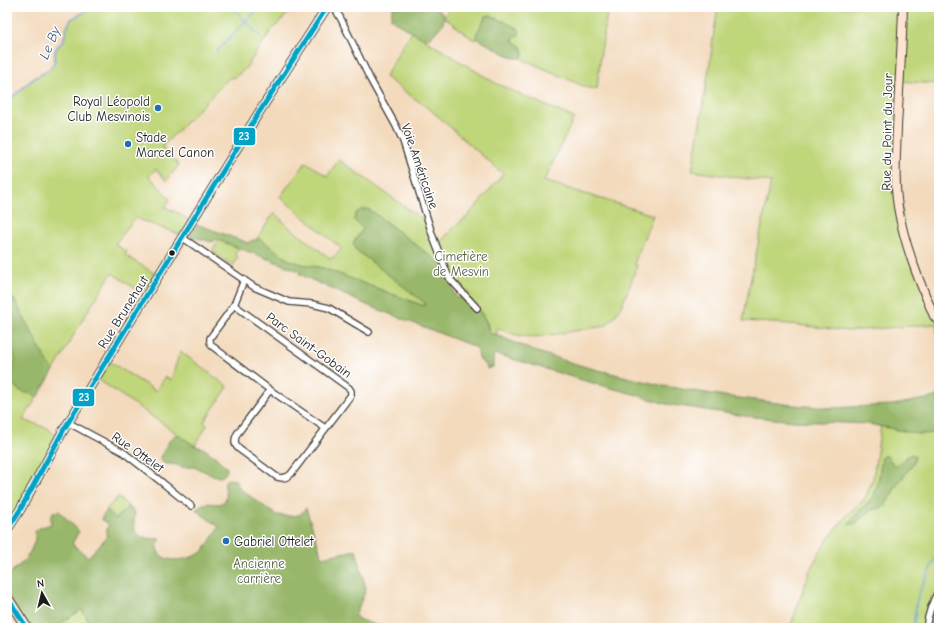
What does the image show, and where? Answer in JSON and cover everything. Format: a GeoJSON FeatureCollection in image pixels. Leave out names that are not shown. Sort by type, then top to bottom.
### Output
{"type":"FeatureCollection","features":[{"type":"Feature","properties":{"kind":"main road"},"geometry":{"type":"LineString","coordinates":[[7,597],[27,628]]}},
{"type":"Feature","properties":{"kind":"street","name":"Rue Brunehaut"},"geometry":{"type":"LineString","coordinates":[[7,530],[20,510],[57,442],[258,114],[327,7]]}},
{"type":"Feature","properties":{"kind":"street","name":"Voie Américaine"},"geometry":{"type":"LineString","coordinates":[[334,7],[378,95],[399,133],[433,237],[447,273],[450,279],[477,308]]}},
{"type":"Feature","properties":{"kind":"street","name":"Rue du Point du Jour"},"geometry":{"type":"LineString","coordinates":[[903,7],[896,144],[896,182],[898,205],[904,232],[915,266],[934,316],[939,322]]}},
{"type":"Feature","properties":{"kind":"street","name":"Parc Saint-Gobain"},"geometry":{"type":"LineString","coordinates":[[183,238],[254,287],[289,302],[312,304],[329,308],[369,332]]}},
{"type":"Feature","properties":{"kind":"street"},"geometry":{"type":"LineString","coordinates":[[244,280],[234,305],[210,338],[210,344],[213,348],[270,390],[326,428]]}},
{"type":"Feature","properties":{"kind":"street","name":"Parc Saint-Gobain"},"geometry":{"type":"LineString","coordinates":[[234,305],[349,388],[351,391],[351,395],[326,428],[289,476],[284,478],[277,477],[239,449],[235,442],[237,434],[270,390]]}},
{"type":"Feature","properties":{"kind":"street","name":"Rue Ottelet"},"geometry":{"type":"LineString","coordinates":[[69,423],[123,452],[191,506]]}},
{"type":"Feature","properties":{"kind":"street"},"geometry":{"type":"LineString","coordinates":[[926,628],[933,599],[939,590]]}},
{"type":"Feature","properties":{"kind":"green space"},"geometry":{"type":"Polygon","coordinates":[[[91,7],[294,7],[271,31],[245,69],[235,77],[229,78],[162,147],[179,165],[166,181],[156,169],[149,176],[170,199],[165,207],[178,213],[192,223],[184,236],[135,218],[115,244],[127,252],[125,255],[155,274],[142,293],[112,273],[23,420],[47,428],[54,434],[60,436],[7,530],[7,102],[29,82],[50,68],[55,60],[56,48],[63,42],[71,19],[91,7]]]}},
{"type":"Feature","properties":{"kind":"green space"},"geometry":{"type":"Polygon","coordinates":[[[393,7],[434,7],[444,16],[443,24],[431,37],[422,38],[391,18],[393,7]]]}},
{"type":"Feature","properties":{"kind":"green space"},"geometry":{"type":"Polygon","coordinates":[[[450,7],[608,7],[597,89],[588,88],[520,58],[523,56],[519,45],[512,40],[519,29],[490,15],[486,16],[476,35],[478,39],[474,40],[444,17],[450,7]]]}},
{"type":"Feature","properties":{"kind":"green space"},"geometry":{"type":"Polygon","coordinates":[[[718,7],[939,7],[939,84],[899,81],[896,144],[904,231],[939,322],[939,351],[936,324],[848,331],[789,324],[743,321],[771,182],[692,171],[718,7]]]}},
{"type":"Feature","properties":{"kind":"green space"},"geometry":{"type":"Polygon","coordinates":[[[490,15],[519,29],[519,35],[512,40],[520,46],[523,56],[520,58],[513,58],[478,39],[476,35],[486,16],[490,15]]]}},
{"type":"Feature","properties":{"kind":"green space","name":"Cimetière de Mesvin"},"geometry":{"type":"Polygon","coordinates":[[[412,32],[497,84],[574,118],[544,181],[653,215],[634,264],[637,265],[625,298],[621,307],[611,321],[605,326],[532,337],[515,334],[497,327],[497,335],[491,334],[489,333],[487,323],[483,316],[466,296],[469,294],[462,287],[463,285],[459,285],[455,281],[445,262],[445,267],[374,213],[367,210],[356,213],[354,220],[363,229],[353,243],[425,303],[424,306],[323,268],[289,260],[260,239],[255,241],[274,213],[289,227],[331,259],[342,249],[280,197],[306,162],[327,176],[339,160],[421,218],[426,216],[436,247],[454,227],[468,216],[503,174],[432,111],[385,77],[402,46],[412,32]]]}},
{"type":"Feature","properties":{"kind":"green space"},"geometry":{"type":"Polygon","coordinates":[[[368,209],[445,267],[456,297],[459,298],[466,296],[474,304],[484,318],[489,333],[534,351],[586,367],[664,386],[793,405],[831,408],[893,405],[931,398],[939,395],[939,433],[918,434],[869,424],[794,421],[745,416],[666,404],[496,354],[493,356],[493,367],[487,369],[486,364],[481,361],[475,347],[367,305],[299,274],[300,271],[215,239],[212,242],[190,236],[193,229],[197,225],[248,243],[260,239],[289,260],[323,268],[424,306],[425,303],[356,250],[353,243],[363,229],[354,220],[356,213],[361,210],[368,209]]]}},
{"type":"Feature","properties":{"kind":"green space"},"geometry":{"type":"Polygon","coordinates":[[[219,240],[239,248],[235,254],[238,257],[233,266],[212,252],[219,240]]]}},
{"type":"Feature","properties":{"kind":"green space"},"geometry":{"type":"Polygon","coordinates":[[[7,299],[14,299],[49,365],[54,370],[37,398],[16,388],[11,378],[15,359],[7,342],[7,299]]]}},
{"type":"Feature","properties":{"kind":"green space"},"geometry":{"type":"Polygon","coordinates":[[[180,351],[228,387],[204,422],[207,425],[195,446],[99,380],[110,362],[156,391],[165,377],[171,380],[180,351]]]}},
{"type":"Feature","properties":{"kind":"green space"},"geometry":{"type":"Polygon","coordinates":[[[881,426],[918,434],[939,433],[939,590],[926,628],[790,628],[810,570],[820,551],[838,526],[866,496],[873,479],[881,426]],[[909,455],[895,468],[887,456],[883,456],[874,496],[851,520],[854,524],[871,510],[885,506],[897,485],[914,462],[909,455]]]}},
{"type":"Feature","properties":{"kind":"green space"},"geometry":{"type":"Polygon","coordinates":[[[177,434],[195,446],[203,448],[217,458],[227,468],[224,475],[218,477],[194,467],[181,467],[162,462],[160,458],[165,448],[169,441],[177,434]]]}},
{"type":"Feature","properties":{"kind":"green space"},"geometry":{"type":"Polygon","coordinates":[[[913,454],[915,457],[914,462],[897,485],[885,506],[871,510],[854,524],[848,524],[874,496],[878,483],[882,458],[887,456],[895,467],[909,455],[913,454]]]}},
{"type":"Feature","properties":{"kind":"green space","name":"Ancienne carrière"},"geometry":{"type":"Polygon","coordinates":[[[228,479],[234,479],[239,488],[276,515],[299,515],[306,508],[322,557],[356,550],[366,589],[355,616],[360,620],[385,628],[92,628],[82,609],[54,628],[27,628],[7,597],[7,576],[26,559],[35,540],[35,532],[37,529],[51,524],[53,512],[59,511],[79,531],[72,544],[88,557],[107,537],[107,529],[109,525],[102,520],[104,514],[108,511],[116,519],[128,506],[135,514],[135,532],[143,538],[160,539],[157,548],[161,556],[173,560],[179,560],[199,554],[203,551],[219,527],[196,510],[203,504],[220,504],[223,502],[226,498],[225,481],[228,479]]]}},
{"type":"Feature","properties":{"kind":"green space"},"geometry":{"type":"Polygon","coordinates":[[[118,497],[128,506],[116,519],[106,510],[118,497]]]}},
{"type":"Feature","properties":{"kind":"green space"},"geometry":{"type":"Polygon","coordinates":[[[939,590],[939,625],[932,625],[926,623],[939,590]]]}},
{"type":"Feature","properties":{"kind":"green space"},"geometry":{"type":"Polygon","coordinates":[[[82,609],[92,628],[54,628],[82,609]]]}},
{"type":"Feature","properties":{"kind":"waterway","name":"Le By"},"geometry":{"type":"LineString","coordinates":[[7,102],[36,77],[46,72],[50,68],[55,60],[56,48],[63,42],[71,19],[91,7]]}},
{"type":"Feature","properties":{"kind":"waterway"},"geometry":{"type":"LineString","coordinates":[[232,7],[260,36]]}},
{"type":"Feature","properties":{"kind":"waterway"},"geometry":{"type":"LineString","coordinates":[[216,52],[260,7]]}},
{"type":"Feature","properties":{"kind":"waterway"},"geometry":{"type":"LineString","coordinates":[[913,628],[917,599],[939,551]]}},
{"type":"Feature","properties":{"kind":"transit line","name":"23"},"geometry":{"type":"LineString","coordinates":[[7,530],[20,510],[63,431],[258,114],[327,7]]}},
{"type":"Feature","properties":{"kind":"transit line","name":"23"},"geometry":{"type":"LineString","coordinates":[[7,597],[27,628]]}},
{"type":"Feature","properties":{"kind":"place","name":"Royal Léopold Club Mesvinois"},"geometry":{"type":"Point","coordinates":[158,108]}},
{"type":"Feature","properties":{"kind":"place","name":"Stade Marcel Canon"},"geometry":{"type":"Point","coordinates":[128,144]}},
{"type":"Feature","properties":{"kind":"place","name":"Gabriel Ottelet"},"geometry":{"type":"Point","coordinates":[226,541]}}]}
